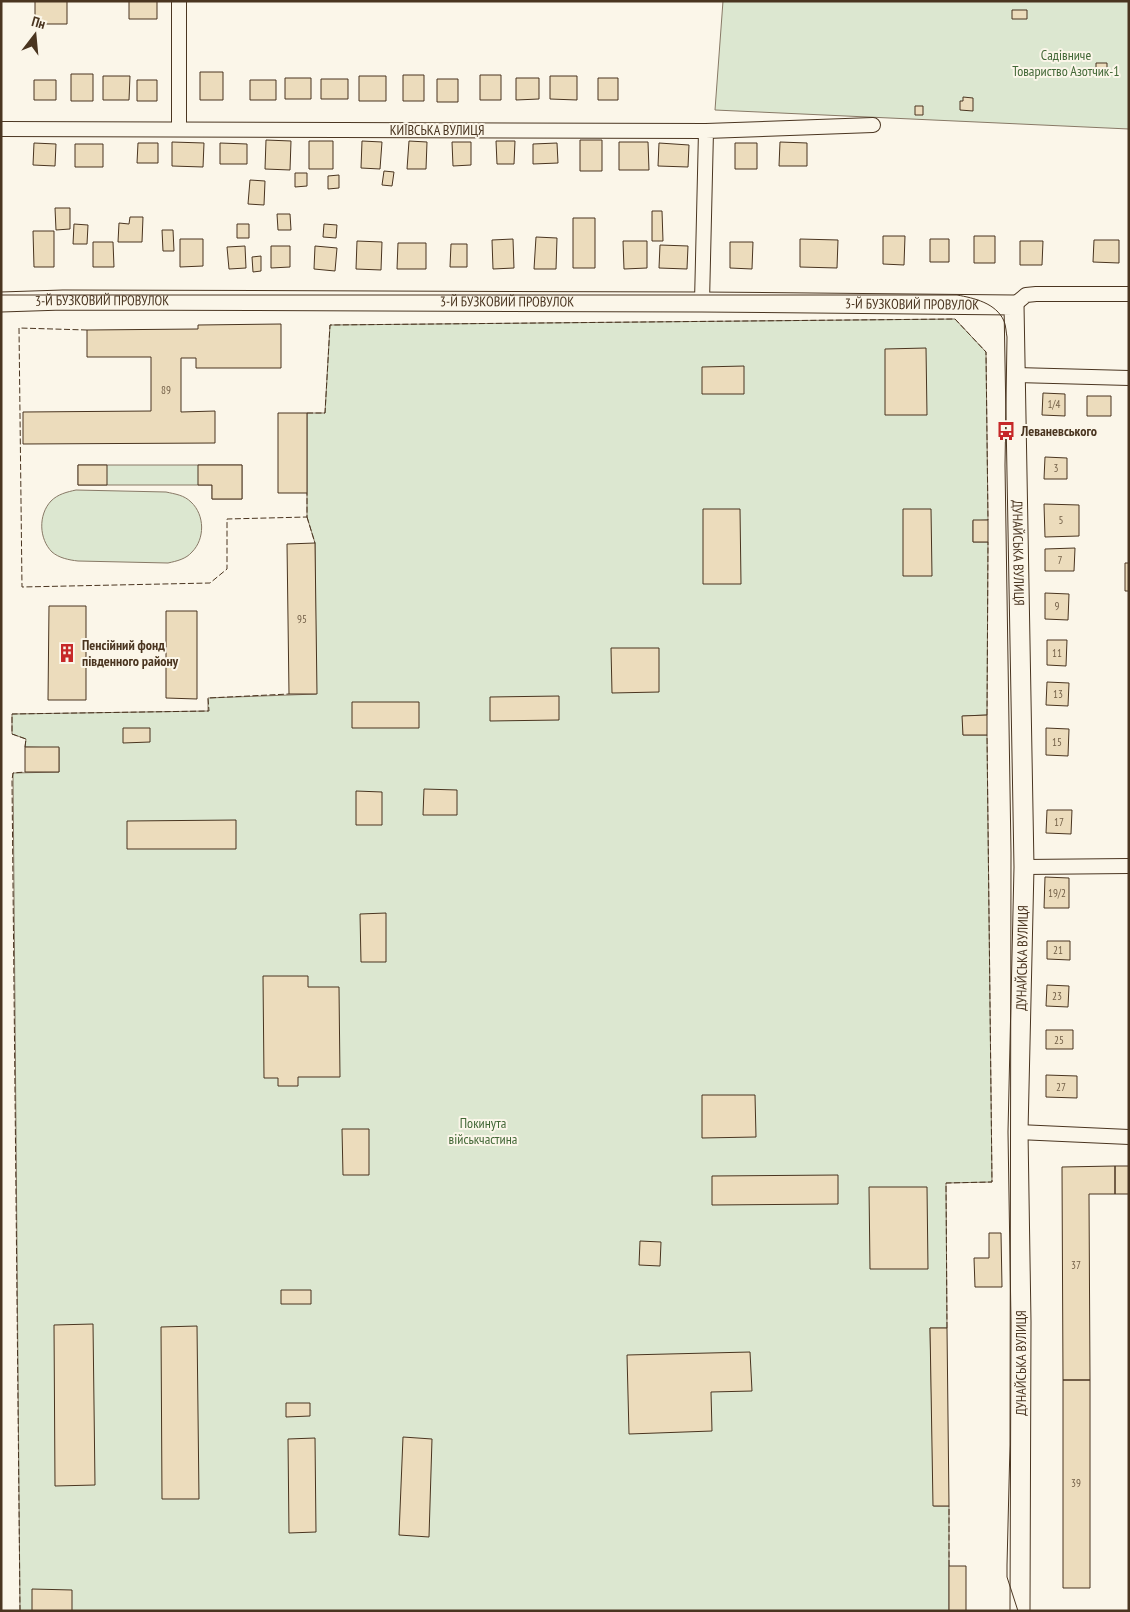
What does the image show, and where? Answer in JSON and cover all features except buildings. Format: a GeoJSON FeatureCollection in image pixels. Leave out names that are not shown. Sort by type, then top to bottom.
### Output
{"type":"FeatureCollection","features":[{"type":"Feature","properties":{"kind":"street"},"geometry":{"type":"LineString","coordinates":[[179,1],[180,128]]}},
{"type":"Feature","properties":{"kind":"street","name":"КИЇВСЬКА ВУЛИЦЯ"},"geometry":{"type":"LineString","coordinates":[[1,129],[180,128],[706,132],[874,125]]}},
{"type":"Feature","properties":{"kind":"street"},"geometry":{"type":"LineString","coordinates":[[702,302],[706,132]]}},
{"type":"Feature","properties":{"kind":"street"},"geometry":{"type":"LineString","coordinates":[[1014,304],[1026,295],[1036,294],[1129,294]]}},
{"type":"Feature","properties":{"kind":"street","name":"3-Й БУЗКОВИЙ ПРОВУЛОК"},"geometry":{"type":"LineString","coordinates":[[1,302],[74,300],[1014,304]]}},
{"type":"Feature","properties":{"kind":"street","name":"ДУНАЙСЬКА ВУЛИЦЯ"},"geometry":{"type":"LineString","coordinates":[[1014,304],[1024,866],[1018,1132],[1021,1322],[1020,1611]]}},
{"type":"Feature","properties":{"kind":"street"},"geometry":{"type":"LineString","coordinates":[[1016,376],[1129,378]]}},
{"type":"Feature","properties":{"kind":"street"},"geometry":{"type":"LineString","coordinates":[[1024,866],[1129,866]]}},
{"type":"Feature","properties":{"kind":"street"},"geometry":{"type":"LineString","coordinates":[[1018,1132],[1129,1137]]}},
{"type":"Feature","properties":{"kind":"green space","name":"Садівниче Товариство Азотчик-1"},"geometry":{"type":"Polygon","coordinates":[[[723,1],[1129,1],[1129,129],[715,110],[723,1]]]}},
{"type":"Feature","properties":{"kind":"green space","name":"Покинута військчастина"},"geometry":{"type":"Polygon","coordinates":[[[955,319],[986,352],[988,520],[973,521],[973,542],[988,542],[987,715],[963,716],[963,735],[987,735],[992,1182],[946,1183],[947,1328],[930,1328],[934,1506],[949,1506],[949,1611],[20,1611],[13,773],[59,772],[59,748],[25,747],[26,739],[12,734],[12,714],[208,711],[208,698],[316,694],[315,543],[307,517],[307,413],[325,413],[330,325],[955,319]]]}},
{"type":"Feature","properties":{"kind":"green space"},"geometry":{"type":"Polygon","coordinates":[[[78,465],[242,465],[242,499],[212,499],[212,485],[78,485],[78,465]]]}},
{"type":"Feature","properties":{"kind":"green space"},"geometry":{"type":"Polygon","coordinates":[[[76,490],[166,492],[182,496],[196,507],[199,513],[202,527],[199,541],[187,556],[168,563],[78,561],[61,557],[52,552],[48,547],[43,534],[42,520],[51,501],[63,494],[76,490]]]}},
{"type":"Feature","properties":{"kind":"tram line"},"geometry":{"type":"LineString","coordinates":[[1,295],[957,295],[984,302],[1000,315],[1005,323],[1007,337],[1005,465],[1011,853],[1010,1445],[1007,1577],[1018,1611]]}},
{"type":"Feature","properties":{"kind":"fence"},"geometry":{"type":"LineString","coordinates":[[307,413],[325,413],[330,325],[955,319],[986,352],[988,520]]}},
{"type":"Feature","properties":{"kind":"fence"},"geometry":{"type":"LineString","coordinates":[[87,330],[19,328],[22,587],[210,583],[227,569],[227,519],[307,517],[307,493]]}},
{"type":"Feature","properties":{"kind":"fence"},"geometry":{"type":"LineString","coordinates":[[307,517],[315,543]]}},
{"type":"Feature","properties":{"kind":"fence"},"geometry":{"type":"LineString","coordinates":[[987,715],[988,542]]}},
{"type":"Feature","properties":{"kind":"fence"},"geometry":{"type":"LineString","coordinates":[[25,747],[26,739],[12,734],[12,714],[209,711],[208,698],[289,694]]}},
{"type":"Feature","properties":{"kind":"fence"},"geometry":{"type":"LineString","coordinates":[[947,1328],[946,1183],[992,1182],[987,735]]}},
{"type":"Feature","properties":{"kind":"fence"},"geometry":{"type":"LineString","coordinates":[[20,1611],[12,780],[13,773],[25,772]]}},
{"type":"Feature","properties":{"kind":"fence"},"geometry":{"type":"LineString","coordinates":[[949,1506],[949,1566]]}},
{"type":"Feature","properties":{"kind":"place","name":"Леваневського"},"geometry":{"type":"Point","coordinates":[1006,431]}},
{"type":"Feature","properties":{"kind":"place","name":"Пенсійний фонд південного району"},"geometry":{"type":"Point","coordinates":[67,653]}}]}
